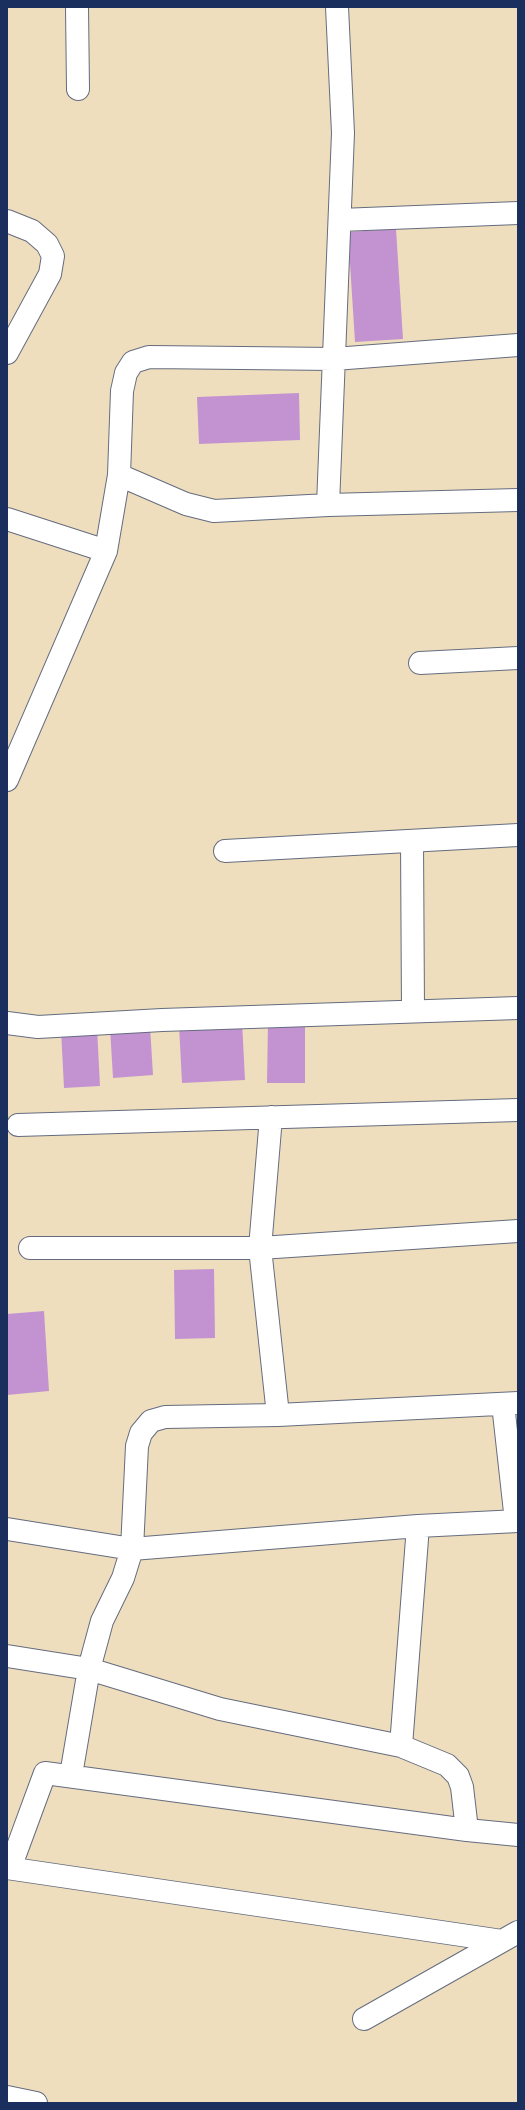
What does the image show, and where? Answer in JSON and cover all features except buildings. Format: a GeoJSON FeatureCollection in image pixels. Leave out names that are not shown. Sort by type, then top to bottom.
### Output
{"type":"FeatureCollection","features":[{"type":"Feature","properties":{"kind":"street"},"geometry":{"type":"LineString","coordinates":[[77,7],[78,89]]}},
{"type":"Feature","properties":{"kind":"street"},"geometry":{"type":"LineString","coordinates":[[328,505],[343,133],[337,7]]}},
{"type":"Feature","properties":{"kind":"street"},"geometry":{"type":"LineString","coordinates":[[340,220],[518,213]]}},
{"type":"Feature","properties":{"kind":"street"},"geometry":{"type":"LineString","coordinates":[[7,221],[32,232],[48,244],[53,256],[50,274],[7,353]]}},
{"type":"Feature","properties":{"kind":"street"},"geometry":{"type":"LineString","coordinates":[[7,780],[106,551],[120,475],[122,391],[126,373],[133,362],[149,357],[334,359],[518,345]]}},
{"type":"Feature","properties":{"kind":"street"},"geometry":{"type":"LineString","coordinates":[[120,475],[186,504],[214,511],[328,505],[518,500]]}},
{"type":"Feature","properties":{"kind":"street"},"geometry":{"type":"LineString","coordinates":[[7,519],[106,551]]}},
{"type":"Feature","properties":{"kind":"street"},"geometry":{"type":"LineString","coordinates":[[420,663],[518,658]]}},
{"type":"Feature","properties":{"kind":"street"},"geometry":{"type":"LineString","coordinates":[[225,851],[518,835]]}},
{"type":"Feature","properties":{"kind":"street"},"geometry":{"type":"LineString","coordinates":[[412,841],[413,1011]]}},
{"type":"Feature","properties":{"kind":"street"},"geometry":{"type":"LineString","coordinates":[[7,1023],[38,1027],[162,1020],[518,1008]]}},
{"type":"Feature","properties":{"kind":"street"},"geometry":{"type":"LineString","coordinates":[[18,1125],[518,1110]]}},
{"type":"Feature","properties":{"kind":"street"},"geometry":{"type":"LineString","coordinates":[[271,1117],[260,1248],[278,1414]]}},
{"type":"Feature","properties":{"kind":"street"},"geometry":{"type":"LineString","coordinates":[[30,1248],[260,1248],[518,1231]]}},
{"type":"Feature","properties":{"kind":"street"},"geometry":{"type":"LineString","coordinates":[[7,1529],[132,1549],[418,1526],[517,1521],[510,1404],[278,1414],[165,1417],[151,1421],[141,1433],[137,1446],[132,1549],[123,1578],[102,1621],[89,1669],[71,1775]]}},
{"type":"Feature","properties":{"kind":"street"},"geometry":{"type":"LineString","coordinates":[[401,1746],[418,1526]]}},
{"type":"Feature","properties":{"kind":"street"},"geometry":{"type":"LineString","coordinates":[[7,1656],[89,1669],[220,1709],[401,1746],[447,1765],[458,1776],[462,1787],[467,1830]]}},
{"type":"Feature","properties":{"kind":"street"},"geometry":{"type":"LineString","coordinates":[[510,1937],[8,1868],[45,1773],[71,1775],[467,1830],[518,1835]]}},
{"type":"Feature","properties":{"kind":"street"},"geometry":{"type":"LineString","coordinates":[[364,2019],[510,1937]]}},
{"type":"Feature","properties":{"kind":"street"},"geometry":{"type":"LineString","coordinates":[[7,2097],[36,2103]]}}]}
